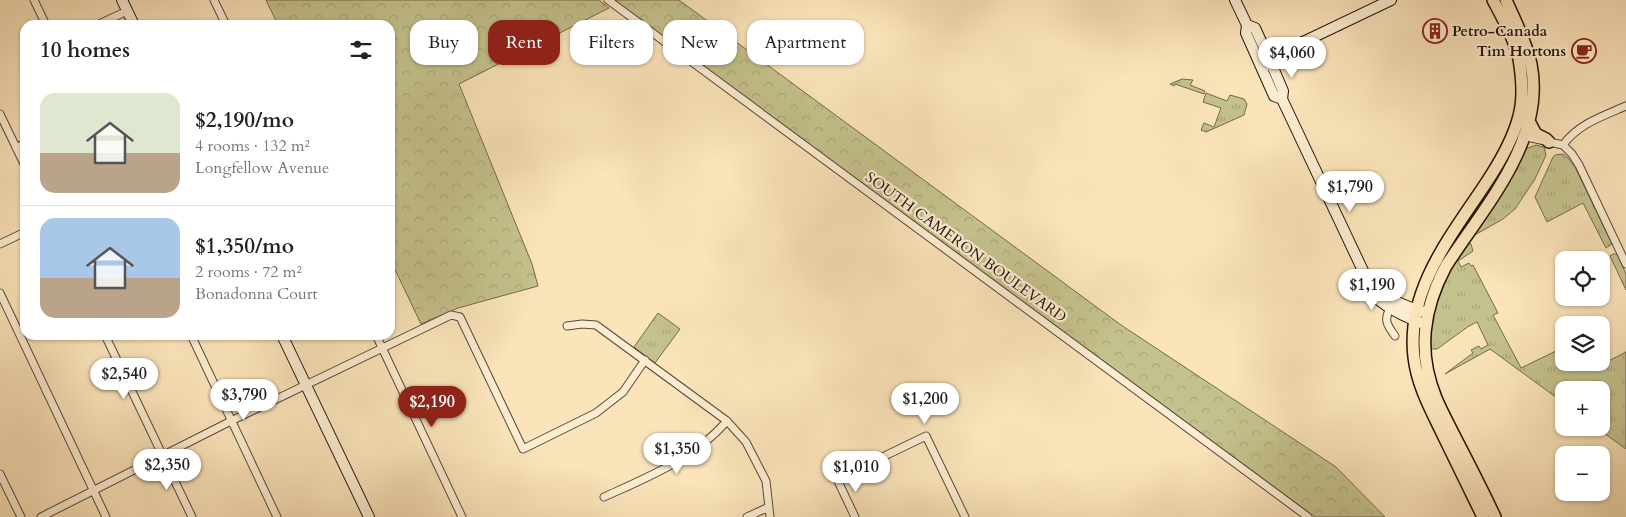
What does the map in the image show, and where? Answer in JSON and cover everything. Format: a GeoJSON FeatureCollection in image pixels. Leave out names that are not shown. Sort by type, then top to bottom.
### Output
{"type":"FeatureCollection","features":[{"type":"Feature","properties":{"kind":"main road"},"geometry":{"type":"LineString","coordinates":[[1483,517],[1421,386],[1414,358],[1421,317],[1446,266],[1509,169],[1519,136],[1522,96],[1520,69],[1512,39],[1494,0]]}},
{"type":"Feature","properties":{"kind":"main road"},"geometry":{"type":"LineString","coordinates":[[1506,0],[1526,43],[1531,66],[1532,100],[1529,121],[1519,136]]}},
{"type":"Feature","properties":{"kind":"main road"},"geometry":{"type":"LineString","coordinates":[[1529,121],[1536,134],[1549,142]]}},
{"type":"Feature","properties":{"kind":"main road"},"geometry":{"type":"LineString","coordinates":[[1421,317],[1427,366],[1436,398],[1495,517]]}},
{"type":"Feature","properties":{"kind":"street"},"geometry":{"type":"LineString","coordinates":[[34,0],[44,20]]}},
{"type":"Feature","properties":{"kind":"street"},"geometry":{"type":"LineString","coordinates":[[122,0],[132,20]]}},
{"type":"Feature","properties":{"kind":"street"},"geometry":{"type":"LineString","coordinates":[[214,0],[224,20]]}},
{"type":"Feature","properties":{"kind":"street","name":"SOUTH CAMERON BOULEVARD"},"geometry":{"type":"LineString","coordinates":[[608,0],[1308,517]]}},
{"type":"Feature","properties":{"kind":"street"},"geometry":{"type":"LineString","coordinates":[[1235,0],[1248,25],[1255,28],[1265,61],[1283,90],[1282,99],[1365,275],[1392,300],[1421,317]]}},
{"type":"Feature","properties":{"kind":"street"},"geometry":{"type":"LineString","coordinates":[[1265,61],[1294,51],[1302,43],[1391,0]]}},
{"type":"Feature","properties":{"kind":"street"},"geometry":{"type":"LineString","coordinates":[[107,20],[128,10]]}},
{"type":"Feature","properties":{"kind":"street"},"geometry":{"type":"LineString","coordinates":[[1563,145],[1579,127],[1626,106]]}},
{"type":"Feature","properties":{"kind":"street"},"geometry":{"type":"LineString","coordinates":[[0,114],[20,156]]}},
{"type":"Feature","properties":{"kind":"street"},"geometry":{"type":"LineString","coordinates":[[1519,136],[1563,145],[1572,154],[1626,264]]}},
{"type":"Feature","properties":{"kind":"street"},"geometry":{"type":"LineString","coordinates":[[16,148],[20,146]]}},
{"type":"Feature","properties":{"kind":"street"},"geometry":{"type":"LineString","coordinates":[[0,244],[20,234]]}},
{"type":"Feature","properties":{"kind":"street"},"geometry":{"type":"LineString","coordinates":[[1365,275],[1364,279],[1374,294],[1390,309],[1421,317]]}},
{"type":"Feature","properties":{"kind":"street"},"geometry":{"type":"LineString","coordinates":[[0,293],[20,335]]}},
{"type":"Feature","properties":{"kind":"street"},"geometry":{"type":"LineString","coordinates":[[1390,309],[1386,315],[1386,322],[1395,336]]}},
{"type":"Feature","properties":{"kind":"street"},"geometry":{"type":"LineString","coordinates":[[41,517],[231,421],[451,315],[460,317],[523,449],[596,413],[623,392],[645,360]]}},
{"type":"Feature","properties":{"kind":"street"},"geometry":{"type":"LineString","coordinates":[[568,326],[596,325],[727,421],[746,442],[758,463],[766,481],[770,517]]}},
{"type":"Feature","properties":{"kind":"street"},"geometry":{"type":"LineString","coordinates":[[22,340],[106,517]]}},
{"type":"Feature","properties":{"kind":"street"},"geometry":{"type":"LineString","coordinates":[[107,340],[192,517]]}},
{"type":"Feature","properties":{"kind":"street"},"geometry":{"type":"LineString","coordinates":[[193,340],[277,517]]}},
{"type":"Feature","properties":{"kind":"street"},"geometry":{"type":"LineString","coordinates":[[284,340],[369,517]]}},
{"type":"Feature","properties":{"kind":"street"},"geometry":{"type":"LineString","coordinates":[[378,340],[462,517]]}},
{"type":"Feature","properties":{"kind":"street"},"geometry":{"type":"LineString","coordinates":[[604,498],[666,469],[692,452],[727,421]]}},
{"type":"Feature","properties":{"kind":"street"},"geometry":{"type":"LineString","coordinates":[[855,517],[837,479],[926,436],[965,517]]}},
{"type":"Feature","properties":{"kind":"street"},"geometry":{"type":"LineString","coordinates":[[0,474],[21,517]]}},
{"type":"Feature","properties":{"kind":"street"},"geometry":{"type":"LineString","coordinates":[[747,517],[769,506]]}},
{"type":"Feature","properties":{"kind":"green space"},"geometry":{"type":"Polygon","coordinates":[[[266,0],[599,0],[609,8],[585,20],[570,20],[570,28],[560,33],[560,20],[488,20],[488,65],[496,65],[459,84],[532,264],[538,286],[458,308],[421,324],[395,269],[395,20],[276,20],[266,0]]]}},
{"type":"Feature","properties":{"kind":"green space"},"geometry":{"type":"Polygon","coordinates":[[[614,0],[679,0],[706,20],[663,20],[663,36],[653,29],[653,20],[641,20],[614,0]]]}},
{"type":"Feature","properties":{"kind":"green space"},"geometry":{"type":"Polygon","coordinates":[[[737,43],[747,50],[747,65],[767,65],[1121,325],[1336,467],[1385,517],[1315,517],[702,65],[737,65],[737,43]]]}},
{"type":"Feature","properties":{"kind":"green space"},"geometry":{"type":"Polygon","coordinates":[[[1182,79],[1193,80],[1190,85],[1205,91],[1204,94],[1170,84],[1182,79]]]}},
{"type":"Feature","properties":{"kind":"green space"},"geometry":{"type":"Polygon","coordinates":[[[1206,93],[1227,101],[1230,95],[1244,99],[1247,104],[1244,115],[1206,132],[1201,130],[1204,123],[1214,127],[1221,108],[1203,102],[1206,93]]]}},
{"type":"Feature","properties":{"kind":"green space"},"geometry":{"type":"Polygon","coordinates":[[[1536,145],[1544,147],[1546,155],[1535,179],[1515,209],[1503,219],[1473,236],[1523,150],[1536,145]]]}},
{"type":"Feature","properties":{"kind":"green space"},"geometry":{"type":"Polygon","coordinates":[[[1563,154],[1575,167],[1612,244],[1606,248],[1583,203],[1547,222],[1535,197],[1553,157],[1563,154]]]}},
{"type":"Feature","properties":{"kind":"green space"},"geometry":{"type":"Polygon","coordinates":[[[1468,242],[1471,244],[1473,251],[1458,261],[1461,267],[1469,263],[1471,266],[1473,265],[1498,313],[1493,315],[1521,368],[1555,351],[1555,371],[1610,371],[1610,360],[1626,352],[1626,449],[1608,436],[1610,436],[1610,381],[1555,381],[1555,396],[1490,349],[1445,374],[1473,353],[1471,350],[1479,346],[1481,349],[1488,345],[1477,322],[1437,349],[1430,349],[1429,328],[1442,281],[1468,242]]]}},
{"type":"Feature","properties":{"kind":"green space"},"geometry":{"type":"Polygon","coordinates":[[[1617,254],[1626,274],[1626,290],[1610,256],[1617,254]]]}},
{"type":"Feature","properties":{"kind":"green space"},"geometry":{"type":"Polygon","coordinates":[[[658,313],[680,329],[655,363],[634,347],[658,313]]]}},
{"type":"Feature","properties":{"kind":"place","name":"Petro-Canada"},"geometry":{"type":"Point","coordinates":[1435,31]}},
{"type":"Feature","properties":{"kind":"place","name":"Tim Hortons"},"geometry":{"type":"Point","coordinates":[1584,51]}}]}
